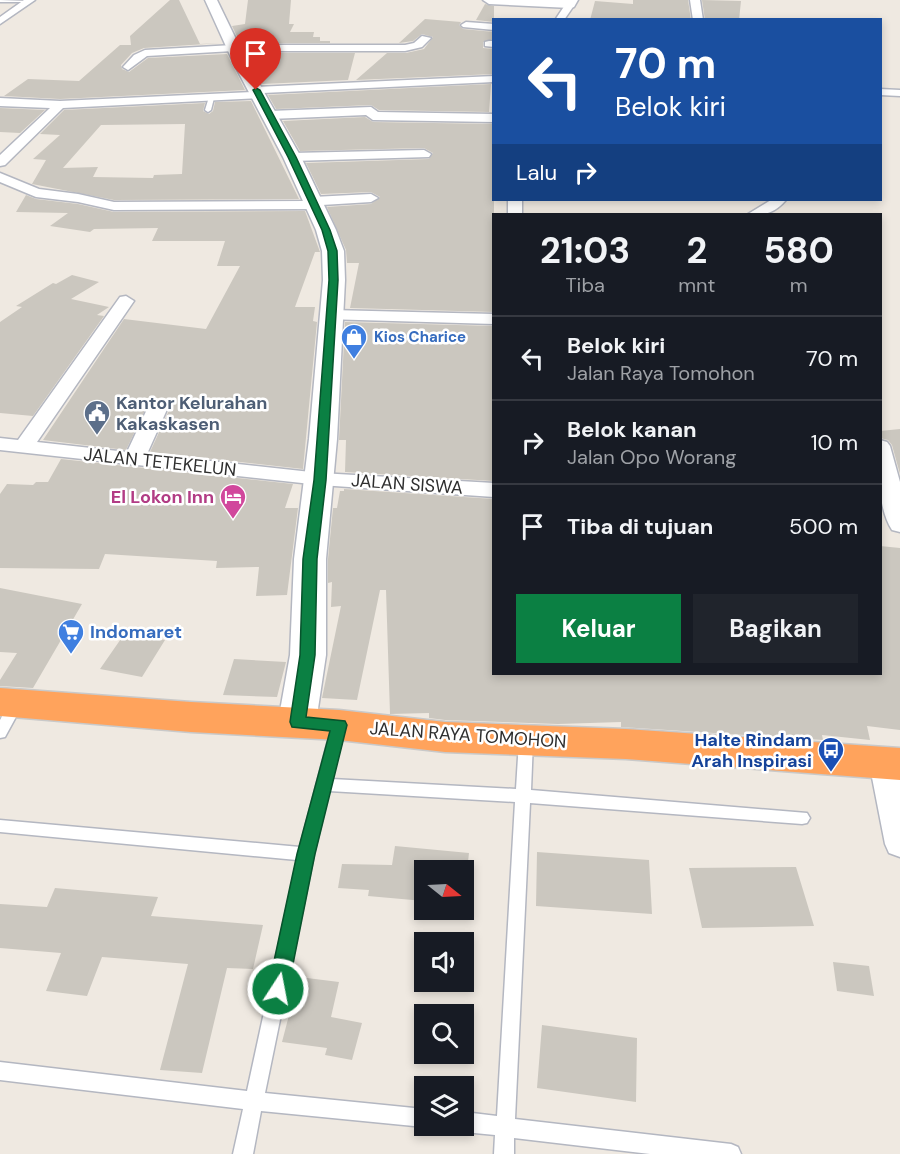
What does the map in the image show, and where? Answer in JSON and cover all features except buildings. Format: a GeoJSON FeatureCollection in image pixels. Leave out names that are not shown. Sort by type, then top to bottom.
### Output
{"type":"FeatureCollection","features":[{"type":"Feature","properties":{"kind":"highway","name":"JALAN RAYA TOMOHON"},"geometry":{"type":"LineString","coordinates":[[5,713],[297,722],[445,737],[626,744],[891,763]]}},
{"type":"Feature","properties":{"kind":"street"},"geometry":{"type":"LineString","coordinates":[[211,0],[292,157],[333,251],[332,315],[320,480],[310,559],[308,655],[297,722]]}},
{"type":"Feature","properties":{"kind":"street"},"geometry":{"type":"LineString","coordinates":[[489,0],[571,2]]}},
{"type":"Feature","properties":{"kind":"street"},"geometry":{"type":"LineString","coordinates":[[696,0],[698,18]]}},
{"type":"Feature","properties":{"kind":"street"},"geometry":{"type":"LineString","coordinates":[[0,21],[29,1]]}},
{"type":"Feature","properties":{"kind":"street"},"geometry":{"type":"LineString","coordinates":[[560,18],[571,2]]}},
{"type":"Feature","properties":{"kind":"street"},"geometry":{"type":"LineString","coordinates":[[466,25],[492,27]]}},
{"type":"Feature","properties":{"kind":"street"},"geometry":{"type":"LineString","coordinates":[[128,67],[142,54],[242,59],[405,48],[418,45],[426,38]]}},
{"type":"Feature","properties":{"kind":"street"},"geometry":{"type":"LineString","coordinates":[[262,100],[492,79]]}},
{"type":"Feature","properties":{"kind":"street"},"geometry":{"type":"LineString","coordinates":[[882,92],[900,93]]}},
{"type":"Feature","properties":{"kind":"street"},"geometry":{"type":"LineString","coordinates":[[0,102],[60,105],[211,98],[262,100],[371,111],[373,116],[492,118]]}},
{"type":"Feature","properties":{"kind":"street"},"geometry":{"type":"LineString","coordinates":[[0,162],[60,105]]}},
{"type":"Feature","properties":{"kind":"street"},"geometry":{"type":"LineString","coordinates":[[292,157],[424,154]]}},
{"type":"Feature","properties":{"kind":"street"},"geometry":{"type":"LineString","coordinates":[[0,177],[36,193],[78,198],[114,206],[314,203],[370,198]]}},
{"type":"Feature","properties":{"kind":"street"},"geometry":{"type":"LineString","coordinates":[[757,213],[778,201]]}},
{"type":"Feature","properties":{"kind":"street"},"geometry":{"type":"LineString","coordinates":[[23,447],[126,302]]}},
{"type":"Feature","properties":{"kind":"street"},"geometry":{"type":"LineString","coordinates":[[332,315],[492,320]]}},
{"type":"Feature","properties":{"kind":"street"},"geometry":{"type":"LineString","coordinates":[[134,459],[159,405]]}},
{"type":"Feature","properties":{"kind":"street","name":"JALAN TETEKELUN"},"geometry":{"type":"LineString","coordinates":[[0,444],[320,480]]}},
{"type":"Feature","properties":{"kind":"street"},"geometry":{"type":"LineString","coordinates":[[882,454],[900,525]]}},
{"type":"Feature","properties":{"kind":"street","name":"JALAN SISWA"},"geometry":{"type":"LineString","coordinates":[[320,480],[492,490]]}},
{"type":"Feature","properties":{"kind":"street"},"geometry":{"type":"LineString","coordinates":[[882,531],[900,533]]}},
{"type":"Feature","properties":{"kind":"street"},"geometry":{"type":"LineString","coordinates":[[891,763],[900,844]]}},
{"type":"Feature","properties":{"kind":"lane"},"geometry":{"type":"LineString","coordinates":[[0,1],[29,1]]}},
{"type":"Feature","properties":{"kind":"lane"},"geometry":{"type":"LineString","coordinates":[[208,110],[211,98]]}},
{"type":"Feature","properties":{"kind":"lane"},"geometry":{"type":"LineString","coordinates":[[243,1154],[306,854],[339,725]]}},
{"type":"Feature","properties":{"kind":"lane"},"geometry":{"type":"LineString","coordinates":[[504,1154],[526,741]]}},
{"type":"Feature","properties":{"kind":"lane"},"geometry":{"type":"LineString","coordinates":[[324,785],[524,795],[802,818]]}},
{"type":"Feature","properties":{"kind":"lane"},"geometry":{"type":"LineString","coordinates":[[0,826],[306,854]]}},
{"type":"Feature","properties":{"kind":"lane"},"geometry":{"type":"LineString","coordinates":[[0,1071],[414,1117]]}},
{"type":"Feature","properties":{"kind":"lane"},"geometry":{"type":"LineString","coordinates":[[474,1123],[731,1154]]}},
{"type":"Feature","properties":{"kind":"place","name":"Kios Charice"},"geometry":{"type":"Point","coordinates":[354,360]}},
{"type":"Feature","properties":{"kind":"place","name":"Kantor Kelurahan Kakaskasen"},"geometry":{"type":"Point","coordinates":[97,436]}},
{"type":"Feature","properties":{"kind":"place","name":"El Lokon Inn"},"geometry":{"type":"Point","coordinates":[233,520]}},
{"type":"Feature","properties":{"kind":"place","name":"Indomaret"},"geometry":{"type":"Point","coordinates":[71,655]}},
{"type":"Feature","properties":{"kind":"place","name":"Halte Rindam Arah Inspirasi"},"geometry":{"type":"Point","coordinates":[831,773]}},
{"type":"Feature","properties":{"kind":"route"},"geometry":{"type":"LineString","coordinates":[[256,90],[292,157],[326,230],[333,251],[334,280],[320,480],[310,559],[308,655],[297,722],[339,725],[306,854],[278,989]]}}]}
